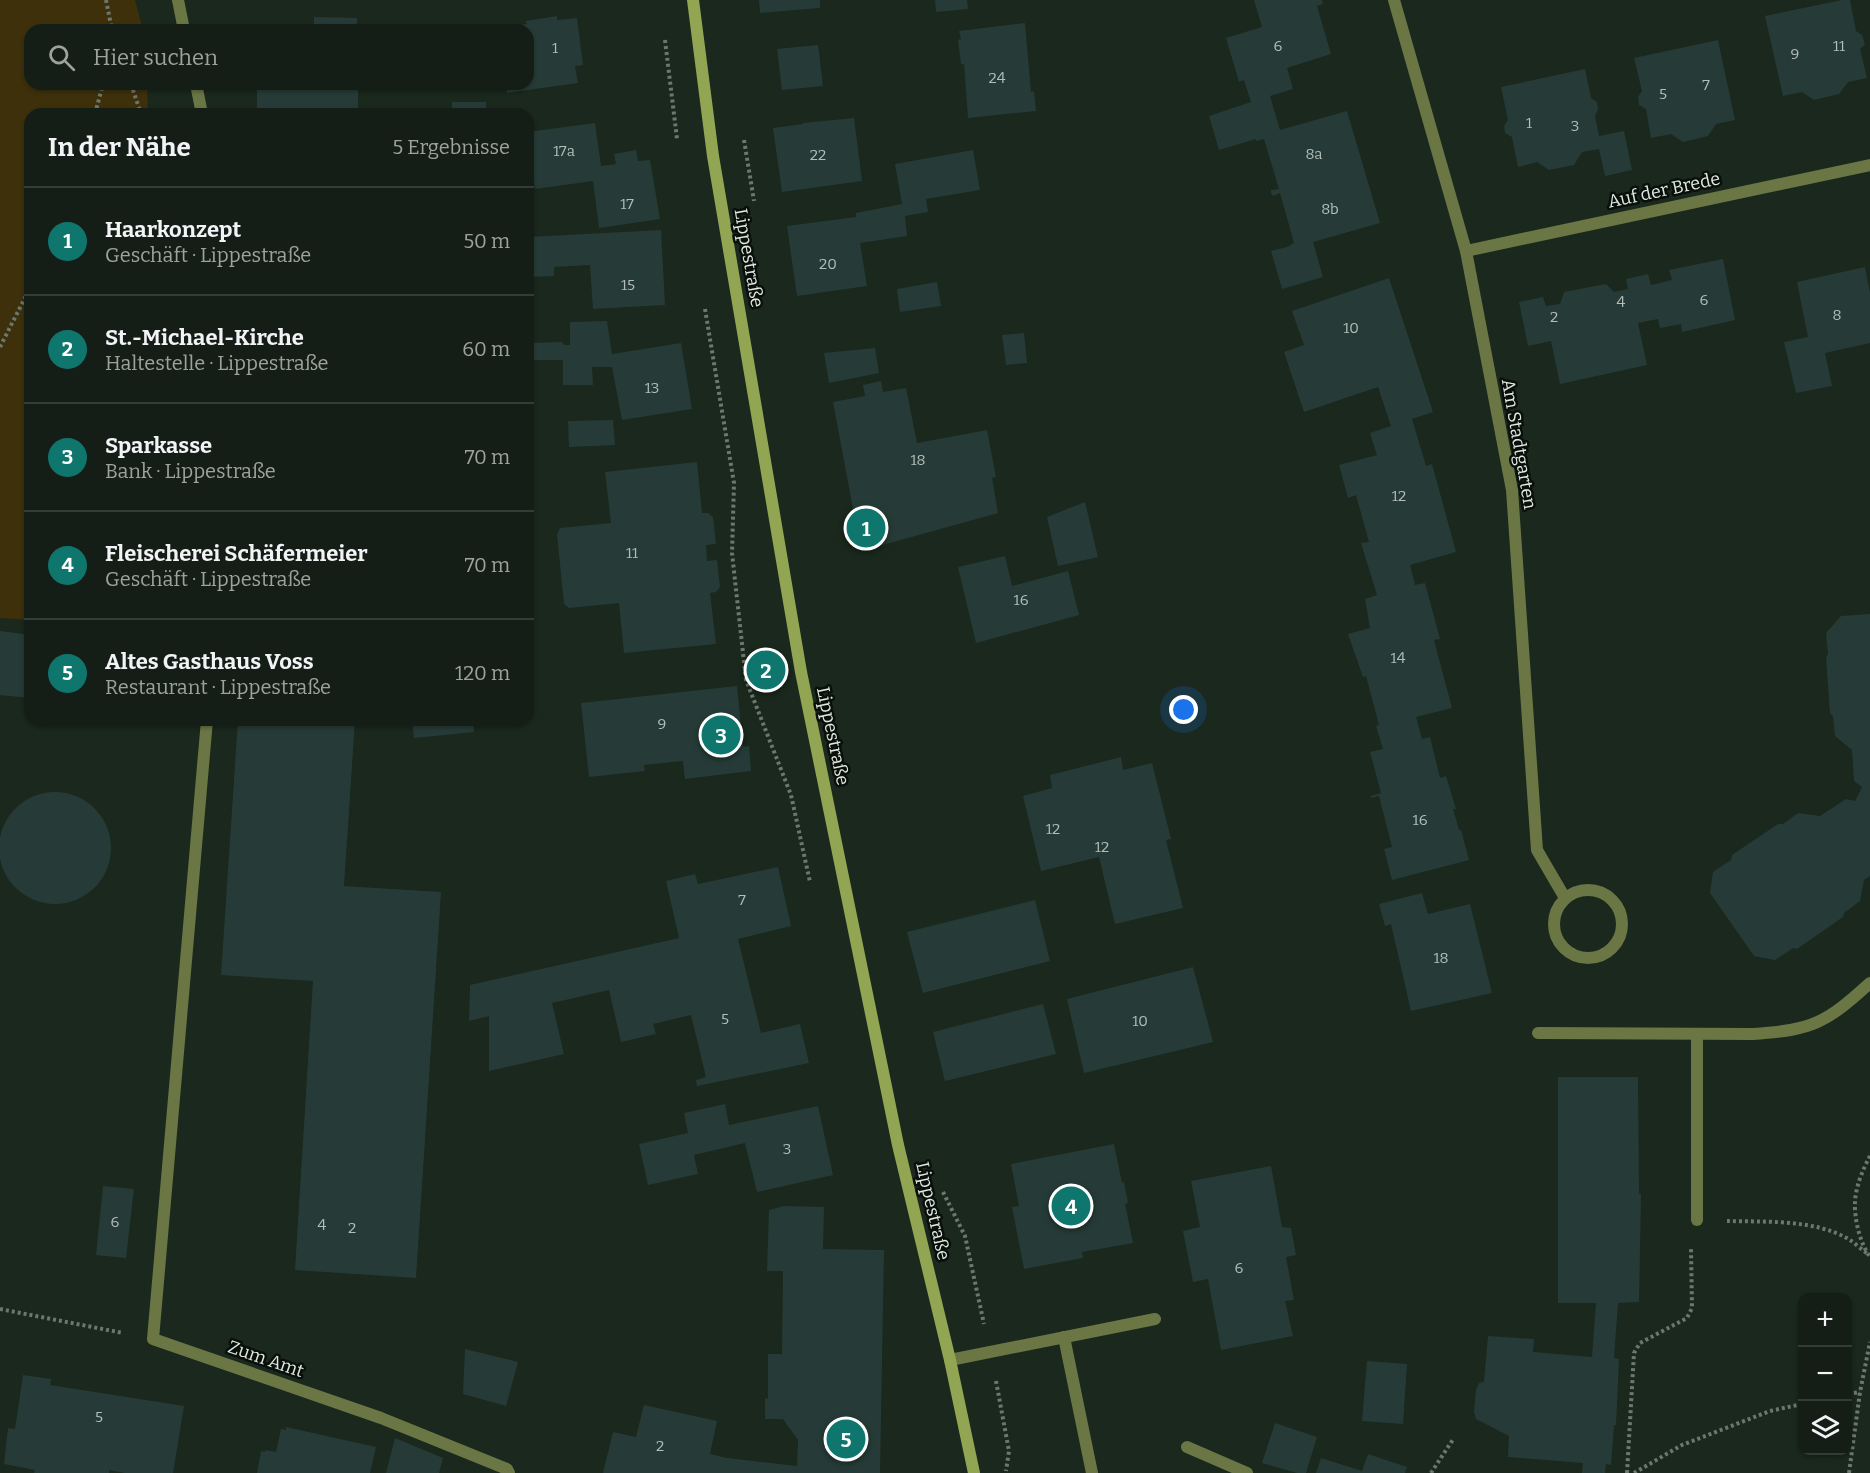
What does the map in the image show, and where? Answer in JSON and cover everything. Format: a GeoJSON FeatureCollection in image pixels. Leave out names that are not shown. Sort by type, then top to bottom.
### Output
{"type":"FeatureCollection","features":[{"type":"Feature","properties":{"kind":"main road","name":"Lippestraße"},"geometry":{"type":"LineString","coordinates":[[693,0],[713,156],[801,672],[898,1145],[950,1360],[974,1473]]}},
{"type":"Feature","properties":{"kind":"street"},"geometry":{"type":"LineString","coordinates":[[178,0],[183,24]]}},
{"type":"Feature","properties":{"kind":"street","name":"Am Stadtgarten"},"geometry":{"type":"LineString","coordinates":[[1394,0],[1466,251],[1512,490],[1537,850],[1565,898]]}},
{"type":"Feature","properties":{"kind":"street"},"geometry":{"type":"LineString","coordinates":[[197,90],[201,108]]}},
{"type":"Feature","properties":{"kind":"street","name":"Auf der Brede"},"geometry":{"type":"LineString","coordinates":[[1466,251],[1870,165]]}},
{"type":"Feature","properties":{"kind":"street"},"geometry":{"type":"LineString","coordinates":[[153,1339],[206,726]]}},
{"type":"Feature","properties":{"kind":"street"},"geometry":{"type":"LineString","coordinates":[[1588,890],[1601,892],[1611,899],[1622,921],[1621,933],[1615,945],[1605,953],[1593,957],[1581,957],[1569,952],[1560,944],[1555,933],[1554,920],[1565,898],[1576,891],[1588,890]]}},
{"type":"Feature","properties":{"kind":"street"},"geometry":{"type":"LineString","coordinates":[[1538,1033],[1753,1034],[1788,1032],[1808,1027],[1827,1018],[1848,1004],[1870,983]]}},
{"type":"Feature","properties":{"kind":"street"},"geometry":{"type":"LineString","coordinates":[[1697,1034],[1697,1220]]}},
{"type":"Feature","properties":{"kind":"street"},"geometry":{"type":"LineString","coordinates":[[950,1360],[1155,1320]]}},
{"type":"Feature","properties":{"kind":"street"},"geometry":{"type":"LineString","coordinates":[[1064,1337],[1092,1473]]}},
{"type":"Feature","properties":{"kind":"street","name":"Zum Amt"},"geometry":{"type":"LineString","coordinates":[[153,1339],[381,1418],[507,1469],[509,1473]]}},
{"type":"Feature","properties":{"kind":"street"},"geometry":{"type":"LineString","coordinates":[[1187,1447],[1247,1473]]}},
{"type":"Feature","properties":{"kind":"path"},"geometry":{"type":"LineString","coordinates":[[106,0],[111,24]]}},
{"type":"Feature","properties":{"kind":"path"},"geometry":{"type":"LineString","coordinates":[[97,108],[101,90]]}},
{"type":"Feature","properties":{"kind":"path"},"geometry":{"type":"LineString","coordinates":[[133,90],[139,108]]}},
{"type":"Feature","properties":{"kind":"path"},"geometry":{"type":"LineString","coordinates":[[0,347],[24,300]]}},
{"type":"Feature","properties":{"kind":"path"},"geometry":{"type":"LineString","coordinates":[[1869,1256],[1858,1230],[1855,1202],[1863,1169],[1870,1156]]}},
{"type":"Feature","properties":{"kind":"path"},"geometry":{"type":"LineString","coordinates":[[939,1185],[966,1236],[1009,1451],[1006,1473]]}},
{"type":"Feature","properties":{"kind":"path"},"geometry":{"type":"LineString","coordinates":[[1627,1473],[1634,1353],[1640,1343],[1687,1318],[1692,1308],[1691,1235],[1697,1220],[1783,1222],[1820,1228],[1848,1239],[1869,1256]]}},
{"type":"Feature","properties":{"kind":"path"},"geometry":{"type":"LineString","coordinates":[[0,1309],[153,1339]]}},
{"type":"Feature","properties":{"kind":"path"},"geometry":{"type":"LineString","coordinates":[[1849,1473],[1860,1392],[1870,1342]]}},
{"type":"Feature","properties":{"kind":"path"},"geometry":{"type":"LineString","coordinates":[[1852,1393],[1860,1392]]}},
{"type":"Feature","properties":{"kind":"path"},"geometry":{"type":"LineString","coordinates":[[1634,1473],[1682,1445],[1770,1411],[1798,1405]]}},
{"type":"Feature","properties":{"kind":"path"},"geometry":{"type":"LineString","coordinates":[[1431,1473],[1454,1438]]}},
{"type":"Feature","properties":{"kind":"shaded area"},"geometry":{"type":"Polygon","coordinates":[[[0,0],[135,0],[141,24],[24,24],[24,90],[147,90],[148,108],[24,108],[24,620],[0,618],[0,0]]]}},
{"type":"Feature","properties":{"kind":"building"},"geometry":{"type":"Polygon","coordinates":[[[759,0],[820,0],[820,8],[760,13],[759,0]]]}},
{"type":"Feature","properties":{"kind":"building"},"geometry":{"type":"Polygon","coordinates":[[[935,0],[967,0],[968,9],[936,12],[935,0]]]}},
{"type":"Feature","properties":{"kind":"building"},"geometry":{"type":"Polygon","coordinates":[[[1254,0],[1322,0],[1323,4],[1317,6],[1331,54],[1287,68],[1293,89],[1270,96],[1280,130],[1347,111],[1380,223],[1313,242],[1323,277],[1282,289],[1271,251],[1294,243],[1280,193],[1273,196],[1271,193],[1271,190],[1279,189],[1264,139],[1256,141],[1256,139],[1219,150],[1209,116],[1251,102],[1244,80],[1239,82],[1226,38],[1262,27],[1254,0]]]}},
{"type":"Feature","properties":{"kind":"building"},"geometry":{"type":"Polygon","coordinates":[[[1850,0],[1856,31],[1862,35],[1865,44],[1860,49],[1867,78],[1848,82],[1839,94],[1814,100],[1802,92],[1783,96],[1765,16],[1850,0]]]}},
{"type":"Feature","properties":{"kind":"building"},"geometry":{"type":"Polygon","coordinates":[[[557,16],[557,20],[577,18],[583,65],[575,66],[578,83],[534,89],[534,24],[527,24],[526,21],[557,16]]]}},
{"type":"Feature","properties":{"kind":"building"},"geometry":{"type":"Polygon","coordinates":[[[314,17],[357,18],[357,24],[314,24],[314,17]]]}},
{"type":"Feature","properties":{"kind":"building"},"geometry":{"type":"Polygon","coordinates":[[[1025,23],[1031,92],[1034,91],[1036,111],[968,118],[964,64],[961,64],[958,40],[961,39],[959,31],[1025,23]]]}},
{"type":"Feature","properties":{"kind":"building"},"geometry":{"type":"Polygon","coordinates":[[[1718,40],[1735,120],[1716,124],[1708,136],[1683,142],[1671,134],[1651,138],[1646,109],[1639,105],[1638,97],[1642,91],[1634,58],[1718,40]]]}},
{"type":"Feature","properties":{"kind":"building"},"geometry":{"type":"Polygon","coordinates":[[[818,45],[823,86],[782,90],[777,49],[818,45]]]}},
{"type":"Feature","properties":{"kind":"building"},"geometry":{"type":"Polygon","coordinates":[[[1585,69],[1591,98],[1597,102],[1598,109],[1595,116],[1599,136],[1624,131],[1632,170],[1605,176],[1599,149],[1582,152],[1574,165],[1549,170],[1537,162],[1518,167],[1512,137],[1505,133],[1504,126],[1508,120],[1501,87],[1585,69]]]}},
{"type":"Feature","properties":{"kind":"building"},"geometry":{"type":"Polygon","coordinates":[[[257,90],[358,90],[358,108],[257,108],[257,90]]]}},
{"type":"Feature","properties":{"kind":"building"},"geometry":{"type":"Polygon","coordinates":[[[507,90],[528,90],[507,93],[507,90]]]}},
{"type":"Feature","properties":{"kind":"building"},"geometry":{"type":"Polygon","coordinates":[[[452,102],[486,102],[486,108],[452,108],[452,102]]]}},
{"type":"Feature","properties":{"kind":"building"},"geometry":{"type":"Polygon","coordinates":[[[854,118],[862,181],[782,192],[773,128],[854,118]]]}},
{"type":"Feature","properties":{"kind":"building"},"geometry":{"type":"Polygon","coordinates":[[[595,123],[601,166],[616,164],[614,154],[636,150],[638,161],[650,160],[660,219],[599,228],[593,181],[535,189],[534,131],[595,123]]]}},
{"type":"Feature","properties":{"kind":"building"},"geometry":{"type":"Polygon","coordinates":[[[973,150],[980,190],[926,199],[928,212],[905,216],[907,236],[860,243],[867,286],[797,296],[787,226],[856,217],[856,213],[902,204],[895,164],[973,150]]]}},
{"type":"Feature","properties":{"kind":"building"},"geometry":{"type":"Polygon","coordinates":[[[661,230],[665,305],[593,309],[590,265],[554,267],[554,276],[534,277],[534,237],[661,230]]]}},
{"type":"Feature","properties":{"kind":"building"},"geometry":{"type":"Polygon","coordinates":[[[1723,259],[1735,320],[1682,332],[1681,324],[1660,328],[1658,319],[1638,323],[1647,365],[1560,384],[1551,341],[1528,346],[1519,302],[1543,297],[1546,306],[1560,304],[1564,292],[1606,284],[1614,292],[1628,289],[1626,279],[1648,274],[1651,285],[1672,280],[1669,270],[1723,259]]]}},
{"type":"Feature","properties":{"kind":"building"},"geometry":{"type":"Polygon","coordinates":[[[1865,267],[1870,293],[1870,343],[1825,353],[1832,386],[1796,393],[1784,342],[1808,337],[1797,282],[1865,267]]]}},
{"type":"Feature","properties":{"kind":"building"},"geometry":{"type":"Polygon","coordinates":[[[1389,278],[1433,412],[1412,419],[1426,466],[1432,464],[1456,552],[1410,565],[1415,585],[1425,583],[1440,639],[1434,640],[1452,708],[1416,717],[1422,739],[1430,737],[1440,778],[1446,776],[1456,809],[1453,809],[1469,860],[1392,880],[1384,849],[1392,847],[1379,796],[1371,798],[1381,793],[1370,752],[1383,749],[1376,726],[1379,725],[1366,676],[1363,677],[1348,634],[1370,628],[1365,599],[1377,595],[1361,543],[1369,542],[1356,495],[1348,498],[1339,465],[1377,455],[1370,433],[1391,426],[1378,387],[1304,412],[1284,352],[1304,345],[1292,311],[1389,278]]]}},
{"type":"Feature","properties":{"kind":"building"},"geometry":{"type":"Polygon","coordinates":[[[937,282],[941,306],[900,312],[897,289],[937,282]]]}},
{"type":"Feature","properties":{"kind":"building"},"geometry":{"type":"Polygon","coordinates":[[[607,321],[612,354],[681,343],[692,409],[622,420],[612,367],[592,367],[593,385],[563,385],[563,360],[534,360],[534,343],[562,342],[564,345],[570,345],[570,322],[607,321]]]}},
{"type":"Feature","properties":{"kind":"building"},"geometry":{"type":"Polygon","coordinates":[[[1024,333],[1027,363],[1006,365],[1002,335],[1024,333]]]}},
{"type":"Feature","properties":{"kind":"building"},"geometry":{"type":"Polygon","coordinates":[[[875,348],[879,373],[829,383],[824,353],[875,348]]]}},
{"type":"Feature","properties":{"kind":"building"},"geometry":{"type":"Polygon","coordinates":[[[881,381],[883,392],[906,388],[917,443],[987,430],[996,477],[992,478],[998,513],[861,551],[833,402],[865,396],[863,385],[881,381]]]}},
{"type":"Feature","properties":{"kind":"building"},"geometry":{"type":"Polygon","coordinates":[[[613,420],[615,445],[569,447],[568,421],[613,420]]]}},
{"type":"Feature","properties":{"kind":"building"},"geometry":{"type":"Polygon","coordinates":[[[697,462],[702,513],[708,513],[713,517],[716,544],[706,545],[707,561],[717,560],[720,587],[716,592],[710,593],[716,644],[624,653],[619,603],[569,608],[564,604],[557,534],[560,528],[611,523],[605,472],[697,462]]]}},
{"type":"Feature","properties":{"kind":"building"},"geometry":{"type":"Polygon","coordinates":[[[1085,502],[1098,557],[1058,566],[1047,517],[1085,502]]]}},
{"type":"Feature","properties":{"kind":"building"},"geometry":{"type":"Polygon","coordinates":[[[1005,556],[1012,586],[1068,571],[1079,615],[976,643],[958,567],[1005,556]]]}},
{"type":"Feature","properties":{"kind":"building"},"geometry":{"type":"Polygon","coordinates":[[[1870,614],[1870,876],[1864,880],[1860,901],[1844,913],[1843,917],[1797,949],[1793,948],[1775,960],[1754,956],[1710,893],[1713,872],[1731,860],[1732,855],[1798,813],[1820,816],[1846,799],[1855,801],[1862,787],[1854,781],[1852,750],[1835,736],[1833,716],[1830,713],[1826,633],[1841,616],[1870,614]]]}},
{"type":"Feature","properties":{"kind":"building"},"geometry":{"type":"Polygon","coordinates":[[[0,631],[24,634],[24,697],[0,695],[0,631]]]}},
{"type":"Feature","properties":{"kind":"building"},"geometry":{"type":"Polygon","coordinates":[[[737,686],[743,747],[749,746],[751,771],[685,779],[683,761],[644,765],[645,771],[589,777],[581,703],[737,686]]]}},
{"type":"Feature","properties":{"kind":"building"},"geometry":{"type":"Polygon","coordinates":[[[238,726],[355,726],[344,886],[441,892],[416,1278],[295,1270],[313,981],[221,975],[238,726]]]}},
{"type":"Feature","properties":{"kind":"building"},"geometry":{"type":"Polygon","coordinates":[[[413,726],[474,726],[474,732],[414,738],[413,726]]]}},
{"type":"Feature","properties":{"kind":"building"},"geometry":{"type":"Polygon","coordinates":[[[1121,757],[1123,770],[1152,763],[1171,839],[1166,840],[1183,908],[1115,924],[1099,857],[1041,871],[1023,796],[1052,788],[1050,775],[1121,757]]]}},
{"type":"Feature","properties":{"kind":"building"},"geometry":{"type":"Polygon","coordinates":[[[55,792],[76,797],[94,809],[106,827],[111,848],[106,869],[94,887],[76,899],[55,904],[34,899],[16,887],[4,869],[-1,848],[4,827],[16,809],[34,797],[55,792]]]}},
{"type":"Feature","properties":{"kind":"building"},"geometry":{"type":"Polygon","coordinates":[[[778,867],[791,926],[738,939],[761,1033],[800,1024],[809,1063],[697,1086],[696,1080],[706,1077],[691,1015],[653,1024],[656,1034],[621,1042],[609,990],[552,1003],[564,1054],[489,1071],[489,1016],[469,1021],[470,985],[679,938],[666,881],[695,874],[698,884],[778,867]]]}},
{"type":"Feature","properties":{"kind":"building"},"geometry":{"type":"Polygon","coordinates":[[[1422,893],[1428,914],[1470,904],[1492,993],[1411,1011],[1391,924],[1385,926],[1379,904],[1422,893]]]}},
{"type":"Feature","properties":{"kind":"building"},"geometry":{"type":"Polygon","coordinates":[[[1035,900],[1050,961],[923,993],[907,932],[1035,900]]]}},
{"type":"Feature","properties":{"kind":"building"},"geometry":{"type":"Polygon","coordinates":[[[1193,967],[1213,1042],[1084,1073],[1067,999],[1193,967]]]}},
{"type":"Feature","properties":{"kind":"building"},"geometry":{"type":"Polygon","coordinates":[[[1043,1004],[1056,1054],[945,1081],[933,1032],[1043,1004]]]}},
{"type":"Feature","properties":{"kind":"building"},"geometry":{"type":"Polygon","coordinates":[[[1558,1077],[1638,1077],[1639,1194],[1641,1194],[1639,1302],[1618,1303],[1614,1358],[1619,1359],[1616,1425],[1614,1425],[1611,1465],[1606,1464],[1605,1473],[1582,1473],[1583,1463],[1508,1457],[1509,1436],[1476,1419],[1474,1412],[1476,1390],[1479,1383],[1484,1382],[1488,1336],[1534,1339],[1533,1352],[1592,1357],[1596,1303],[1558,1303],[1558,1077]]]}},
{"type":"Feature","properties":{"kind":"building"},"geometry":{"type":"Polygon","coordinates":[[[725,1104],[729,1125],[818,1106],[833,1175],[757,1192],[745,1143],[694,1155],[698,1174],[648,1185],[639,1144],[688,1133],[684,1113],[725,1104]]]}},
{"type":"Feature","properties":{"kind":"building"},"geometry":{"type":"Polygon","coordinates":[[[1114,1144],[1122,1183],[1124,1182],[1128,1203],[1125,1204],[1133,1243],[1082,1252],[1083,1258],[1024,1269],[1012,1207],[1019,1206],[1011,1164],[1114,1144]]]}},
{"type":"Feature","properties":{"kind":"building"},"geometry":{"type":"Polygon","coordinates":[[[1271,1166],[1282,1227],[1291,1228],[1296,1255],[1286,1257],[1294,1300],[1285,1301],[1293,1336],[1221,1350],[1208,1279],[1193,1282],[1183,1231],[1200,1227],[1191,1181],[1271,1166]]]}},
{"type":"Feature","properties":{"kind":"building"},"geometry":{"type":"Polygon","coordinates":[[[103,1186],[134,1189],[126,1258],[96,1255],[103,1186]]]}},
{"type":"Feature","properties":{"kind":"building"},"geometry":{"type":"Polygon","coordinates":[[[784,1206],[824,1207],[823,1249],[884,1250],[880,1473],[603,1473],[613,1432],[636,1437],[644,1405],[717,1421],[710,1454],[797,1466],[798,1440],[783,1419],[765,1419],[765,1398],[768,1399],[768,1354],[782,1354],[783,1271],[767,1271],[769,1210],[784,1206]]]}},
{"type":"Feature","properties":{"kind":"building"},"geometry":{"type":"Polygon","coordinates":[[[465,1349],[518,1362],[506,1406],[463,1394],[465,1349]]]}},
{"type":"Feature","properties":{"kind":"building"},"geometry":{"type":"Polygon","coordinates":[[[1367,1361],[1407,1364],[1403,1424],[1362,1421],[1367,1361]]]}},
{"type":"Feature","properties":{"kind":"building"},"geometry":{"type":"Polygon","coordinates":[[[23,1375],[51,1379],[50,1385],[184,1406],[173,1473],[125,1473],[109,1470],[109,1473],[34,1473],[35,1470],[4,1464],[8,1428],[15,1429],[23,1375]]]}},
{"type":"Feature","properties":{"kind":"building"},"geometry":{"type":"Polygon","coordinates":[[[1275,1423],[1317,1437],[1306,1473],[1297,1473],[1262,1463],[1275,1423]]]}},
{"type":"Feature","properties":{"kind":"building"},"geometry":{"type":"Polygon","coordinates":[[[286,1427],[376,1447],[370,1473],[257,1473],[261,1451],[276,1452],[281,1429],[286,1430],[286,1427]]]}},
{"type":"Feature","properties":{"kind":"building"},"geometry":{"type":"Polygon","coordinates":[[[395,1438],[443,1458],[439,1473],[386,1473],[395,1438]]]}},
{"type":"Feature","properties":{"kind":"building"},"geometry":{"type":"Polygon","coordinates":[[[1368,1454],[1407,1467],[1405,1473],[1316,1473],[1321,1458],[1362,1471],[1368,1454]]]}},
{"type":"Feature","properties":{"kind":"place","name":"Haarkonzept"},"geometry":{"type":"Point","coordinates":[866,528]}},
{"type":"Feature","properties":{"kind":"place","name":"St.-Michael-Kirche"},"geometry":{"type":"Point","coordinates":[766,670]}},
{"type":"Feature","properties":{"kind":"place","name":"Sparkasse"},"geometry":{"type":"Point","coordinates":[721,735]}},
{"type":"Feature","properties":{"kind":"place","name":"Fleischerei Schäfermeier"},"geometry":{"type":"Point","coordinates":[1071,1206]}},
{"type":"Feature","properties":{"kind":"place","name":"Altes Gasthaus Voss"},"geometry":{"type":"Point","coordinates":[846,1439]}}]}
